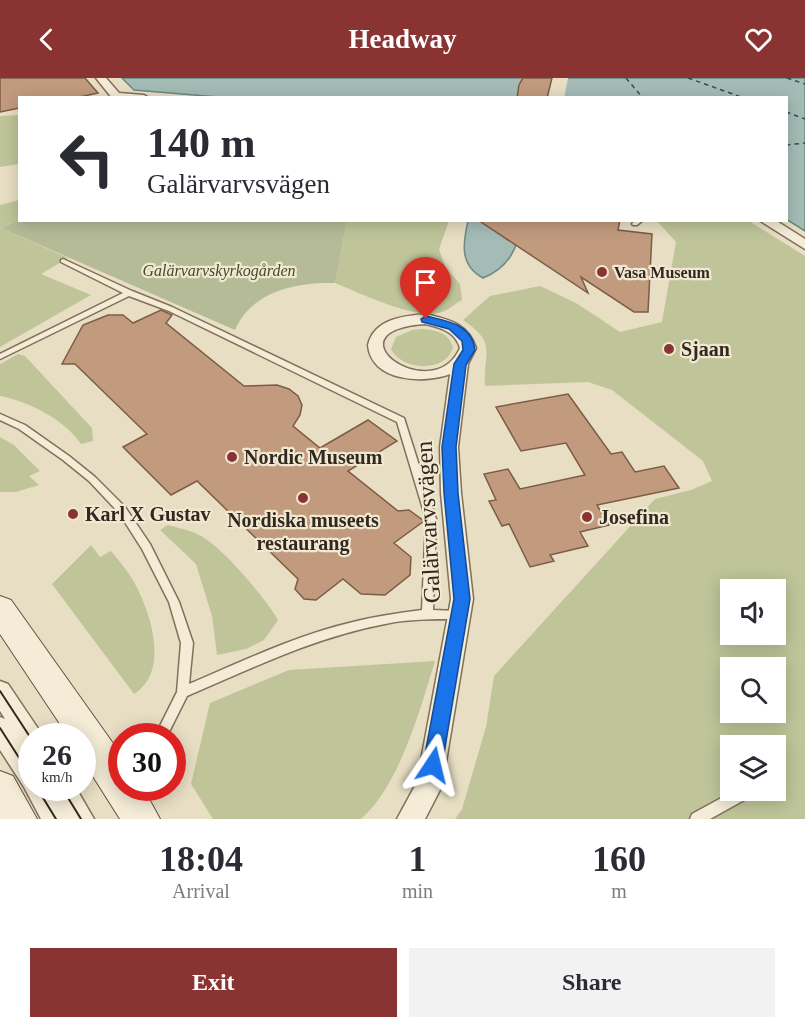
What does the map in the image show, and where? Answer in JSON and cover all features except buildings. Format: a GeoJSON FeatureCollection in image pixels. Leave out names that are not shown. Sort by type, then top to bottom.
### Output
{"type":"FeatureCollection","features":[{"type":"Feature","properties":{"kind":"street"},"geometry":{"type":"LineString","coordinates":[[101,78],[116,96]]}},
{"type":"Feature","properties":{"kind":"street"},"geometry":{"type":"LineString","coordinates":[[768,222],[805,245]]}},
{"type":"Feature","properties":{"kind":"street","name":"Galärvarvsvägen"},"geometry":{"type":"LineString","coordinates":[[426,319],[453,326],[468,341],[469,350],[466,358],[460,364],[440,374],[427,375],[395,370],[383,363],[376,354],[375,345],[378,336],[398,323],[426,319]]}},
{"type":"Feature","properties":{"kind":"street","name":"Galärvarvsvägen"},"geometry":{"type":"LineString","coordinates":[[410,819],[429,786],[462,599],[451,493],[449,447],[460,364]]}},
{"type":"Feature","properties":{"kind":"street","name":"Galärvarvsvägen"},"geometry":{"type":"LineString","coordinates":[[427,375],[441,382],[455,395]]}},
{"type":"Feature","properties":{"kind":"street"},"geometry":{"type":"LineString","coordinates":[[0,609],[108,765]]}},
{"type":"Feature","properties":{"kind":"street"},"geometry":{"type":"LineString","coordinates":[[0,691],[21,723]]}},
{"type":"Feature","properties":{"kind":"street"},"geometry":{"type":"LineString","coordinates":[[0,728],[18,756]]}},
{"type":"Feature","properties":{"kind":"street"},"geometry":{"type":"LineString","coordinates":[[0,789],[18,819]]}},
{"type":"Feature","properties":{"kind":"street"},"geometry":{"type":"LineString","coordinates":[[45,801],[56,819]]}},
{"type":"Feature","properties":{"kind":"street"},"geometry":{"type":"LineString","coordinates":[[70,801],[81,819]]}},
{"type":"Feature","properties":{"kind":"street"},"geometry":{"type":"LineString","coordinates":[[131,801],[141,819]]}},
{"type":"Feature","properties":{"kind":"lane"},"geometry":{"type":"LineString","coordinates":[[63,261],[401,420],[431,519],[428,613]]}},
{"type":"Feature","properties":{"kind":"lane"},"geometry":{"type":"LineString","coordinates":[[0,357],[129,293]]}},
{"type":"Feature","properties":{"kind":"lane"},"geometry":{"type":"LineString","coordinates":[[0,417],[22,427],[92,479],[122,510],[146,547],[174,602],[187,643],[183,692],[168,723]]}},
{"type":"Feature","properties":{"kind":"lane"},"geometry":{"type":"LineString","coordinates":[[183,692],[308,640],[369,624],[428,613],[459,615]]}},
{"type":"Feature","properties":{"kind":"lane"},"geometry":{"type":"LineString","coordinates":[[697,819],[730,801]]}},
{"type":"Feature","properties":{"kind":"green space"},"geometry":{"type":"Polygon","coordinates":[[[18,115],[18,164],[0,167],[0,116],[18,115]]]}},
{"type":"Feature","properties":{"kind":"green space"},"geometry":{"type":"Polygon","coordinates":[[[18,200],[18,220],[1,228],[68,258],[41,274],[91,295],[0,347],[0,205],[18,200]]]}},
{"type":"Feature","properties":{"kind":"green space","name":"Galärvarvskyrkogården"},"geometry":{"type":"Polygon","coordinates":[[[18,220],[347,222],[335,283],[305,284],[277,291],[252,306],[235,330],[1,228],[18,220]]]}},
{"type":"Feature","properties":{"kind":"green space"},"geometry":{"type":"Polygon","coordinates":[[[347,222],[449,222],[439,249],[445,267],[460,284],[462,300],[447,310],[431,314],[418,313],[388,305],[335,283],[347,222]]]}},
{"type":"Feature","properties":{"kind":"green space"},"geometry":{"type":"Polygon","coordinates":[[[658,222],[751,222],[805,256],[805,819],[455,819],[462,809],[486,727],[494,676],[655,499],[691,490],[712,481],[703,461],[612,390],[588,382],[485,386],[485,342],[474,328],[463,320],[490,296],[540,286],[576,303],[620,332],[662,322],[676,242],[658,222]]]}},
{"type":"Feature","properties":{"kind":"green space"},"geometry":{"type":"Polygon","coordinates":[[[422,329],[442,333],[449,339],[453,348],[441,362],[433,365],[413,365],[404,362],[391,349],[396,337],[412,330],[422,329]]]}},
{"type":"Feature","properties":{"kind":"green space"},"geometry":{"type":"Polygon","coordinates":[[[18,354],[25,356],[92,428],[93,441],[81,444],[66,427],[45,413],[22,402],[0,396],[0,364],[18,354]]]}},
{"type":"Feature","properties":{"kind":"green space"},"geometry":{"type":"Polygon","coordinates":[[[0,437],[14,445],[40,471],[29,476],[39,485],[16,492],[0,492],[0,437]]]}},
{"type":"Feature","properties":{"kind":"green space"},"geometry":{"type":"Polygon","coordinates":[[[168,525],[192,532],[208,541],[231,561],[253,586],[278,620],[264,640],[246,649],[217,655],[212,616],[196,564],[160,530],[168,525]]]}},
{"type":"Feature","properties":{"kind":"green space"},"geometry":{"type":"Polygon","coordinates":[[[91,545],[100,557],[111,551],[126,570],[140,595],[151,625],[154,641],[152,671],[145,684],[134,694],[52,584],[91,545]]]}},
{"type":"Feature","properties":{"kind":"green space"},"geometry":{"type":"Polygon","coordinates":[[[435,661],[398,767],[375,804],[361,819],[213,819],[191,784],[210,703],[289,670],[435,661]]]}},
{"type":"Feature","properties":{"kind":"water"},"geometry":{"type":"Polygon","coordinates":[[[122,78],[805,78],[805,231],[788,220],[788,96],[206,96],[134,90],[122,78]]]}},
{"type":"Feature","properties":{"kind":"water"},"geometry":{"type":"Polygon","coordinates":[[[468,222],[523,222],[511,256],[500,268],[483,278],[475,273],[466,260],[465,237],[468,222]]]}},
{"type":"Feature","properties":{"kind":"pier"},"geometry":{"type":"Polygon","coordinates":[[[552,78],[568,78],[564,96],[548,96],[552,78]]]}},
{"type":"Feature","properties":{"kind":"ferry route"},"geometry":{"type":"LineString","coordinates":[[626,78],[641,96]]}},
{"type":"Feature","properties":{"kind":"ferry route"},"geometry":{"type":"LineString","coordinates":[[688,78],[738,96]]}},
{"type":"Feature","properties":{"kind":"ferry route"},"geometry":{"type":"LineString","coordinates":[[787,78],[805,84]]}},
{"type":"Feature","properties":{"kind":"ferry route"},"geometry":{"type":"LineString","coordinates":[[788,113],[805,119]]}},
{"type":"Feature","properties":{"kind":"ferry route"},"geometry":{"type":"LineString","coordinates":[[788,145],[805,143]]}},
{"type":"Feature","properties":{"kind":"tram line"},"geometry":{"type":"LineString","coordinates":[[0,691],[21,723]]}},
{"type":"Feature","properties":{"kind":"tram line"},"geometry":{"type":"LineString","coordinates":[[0,728],[18,756]]}},
{"type":"Feature","properties":{"kind":"tram line"},"geometry":{"type":"LineString","coordinates":[[45,801],[56,819]]}},
{"type":"Feature","properties":{"kind":"tram line"},"geometry":{"type":"LineString","coordinates":[[70,801],[81,819]]}},
{"type":"Feature","properties":{"kind":"place","name":"Vasa Museum"},"geometry":{"type":"Point","coordinates":[602,272]}},
{"type":"Feature","properties":{"kind":"place","name":"Sjaan"},"geometry":{"type":"Point","coordinates":[669,349]}},
{"type":"Feature","properties":{"kind":"place","name":"Nordic Museum"},"geometry":{"type":"Point","coordinates":[232,457]}},
{"type":"Feature","properties":{"kind":"place","name":"Nordiska museets restaurang"},"geometry":{"type":"Point","coordinates":[303,498]}},
{"type":"Feature","properties":{"kind":"place","name":"Karl X Gustav"},"geometry":{"type":"Point","coordinates":[73,514]}},
{"type":"Feature","properties":{"kind":"place","name":"Josefina"},"geometry":{"type":"Point","coordinates":[587,517]}},
{"type":"Feature","properties":{"kind":"route"},"geometry":{"type":"LineString","coordinates":[[426,319],[453,326],[468,341],[469,350],[466,358],[460,364],[449,447],[451,493],[462,599],[433,765]]}}]}
